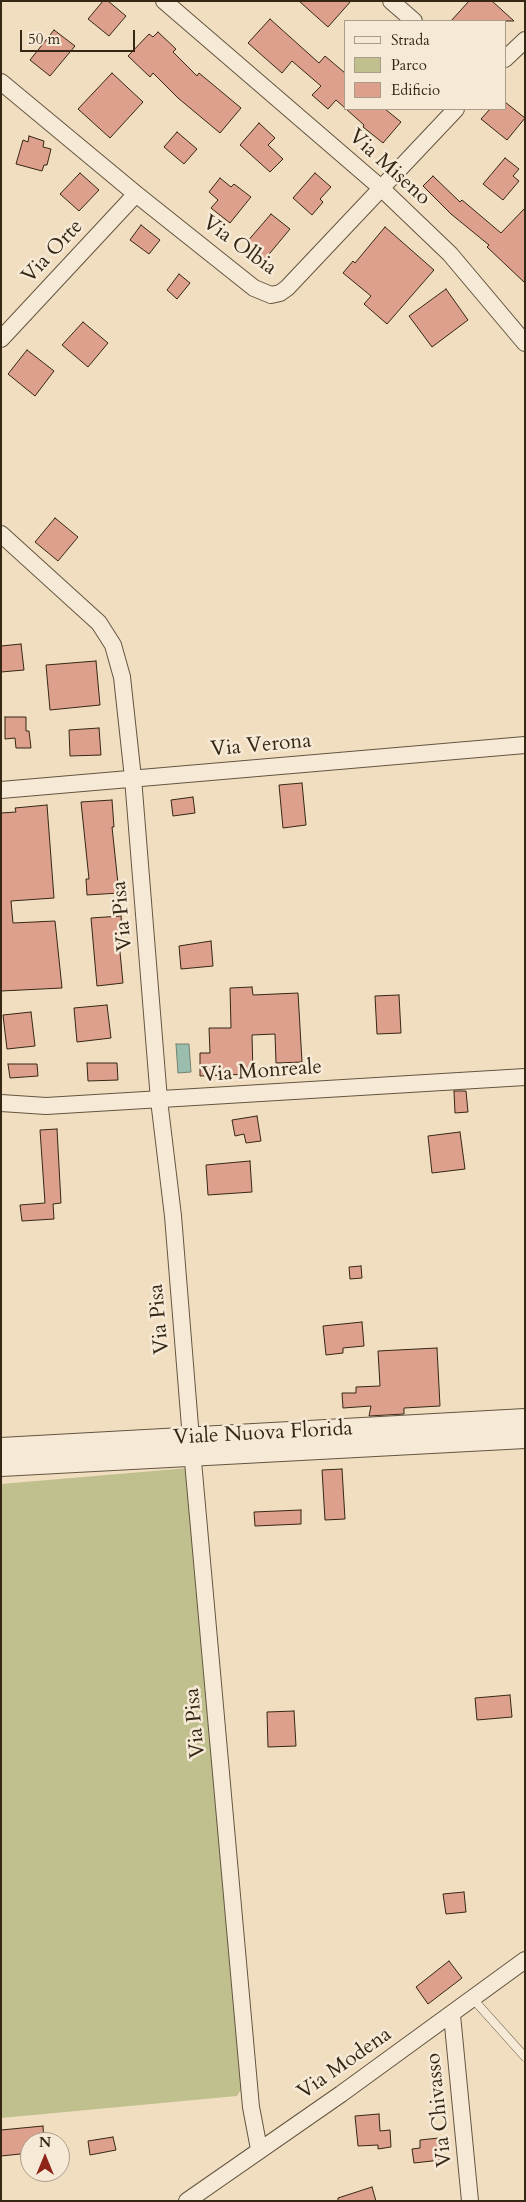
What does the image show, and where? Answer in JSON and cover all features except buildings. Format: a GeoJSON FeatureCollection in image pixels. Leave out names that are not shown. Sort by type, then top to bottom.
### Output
{"type":"FeatureCollection","features":[{"type":"Feature","properties":{"kind":"street","name":"Via Miseno"},"geometry":{"type":"LineString","coordinates":[[164,1],[380,187],[450,254],[525,343]]}},
{"type":"Feature","properties":{"kind":"street"},"geometry":{"type":"LineString","coordinates":[[391,1],[413,20]]}},
{"type":"Feature","properties":{"kind":"street"},"geometry":{"type":"LineString","coordinates":[[506,58],[525,40]]}},
{"type":"Feature","properties":{"kind":"street","name":"Via Olbia"},"geometry":{"type":"LineString","coordinates":[[1,82],[136,194],[254,288],[270,295],[280,293],[286,288],[455,110]]}},
{"type":"Feature","properties":{"kind":"street","name":"Via Orte"},"geometry":{"type":"LineString","coordinates":[[1,339],[136,194]]}},
{"type":"Feature","properties":{"kind":"street","name":"Via Pisa"},"geometry":{"type":"LineString","coordinates":[[1,534],[90,613],[110,639],[117,656],[122,677],[133,778],[159,1100],[174,1216],[192,1447],[252,2107],[259,2149]]}},
{"type":"Feature","properties":{"kind":"street","name":"Via Verona"},"geometry":{"type":"LineString","coordinates":[[1,790],[525,745]]}},
{"type":"Feature","properties":{"kind":"street","name":"Via Monreale"},"geometry":{"type":"LineString","coordinates":[[1,1103],[46,1106],[525,1077]]}},
{"type":"Feature","properties":{"kind":"street","name":"Viale Nuova Florida"},"geometry":{"type":"LineString","coordinates":[[1,1466],[192,1447],[525,1419]]}},
{"type":"Feature","properties":{"kind":"street","name":"Viale Nuova Florida"},"geometry":{"type":"LineString","coordinates":[[1,1448],[192,1447],[525,1438]]}},
{"type":"Feature","properties":{"kind":"street","name":"Via Modena"},"geometry":{"type":"LineString","coordinates":[[187,2201],[452,2015],[525,1960]]}},
{"type":"Feature","properties":{"kind":"street","name":"Via Chivasso"},"geometry":{"type":"LineString","coordinates":[[452,2015],[470,2201]]}},
{"type":"Feature","properties":{"kind":"lane"},"geometry":{"type":"LineString","coordinates":[[474,1999],[525,2057]]}},
{"type":"Feature","properties":{"kind":"green space"},"geometry":{"type":"Polygon","coordinates":[[[188,1468],[243,2086],[237,2096],[1,2118],[1,1484],[188,1468]]]}},
{"type":"Feature","properties":{"kind":"shaded area"},"geometry":{"type":"Polygon","coordinates":[[[176,1044],[189,1044],[191,1072],[178,1073],[176,1044]]]}}]}
